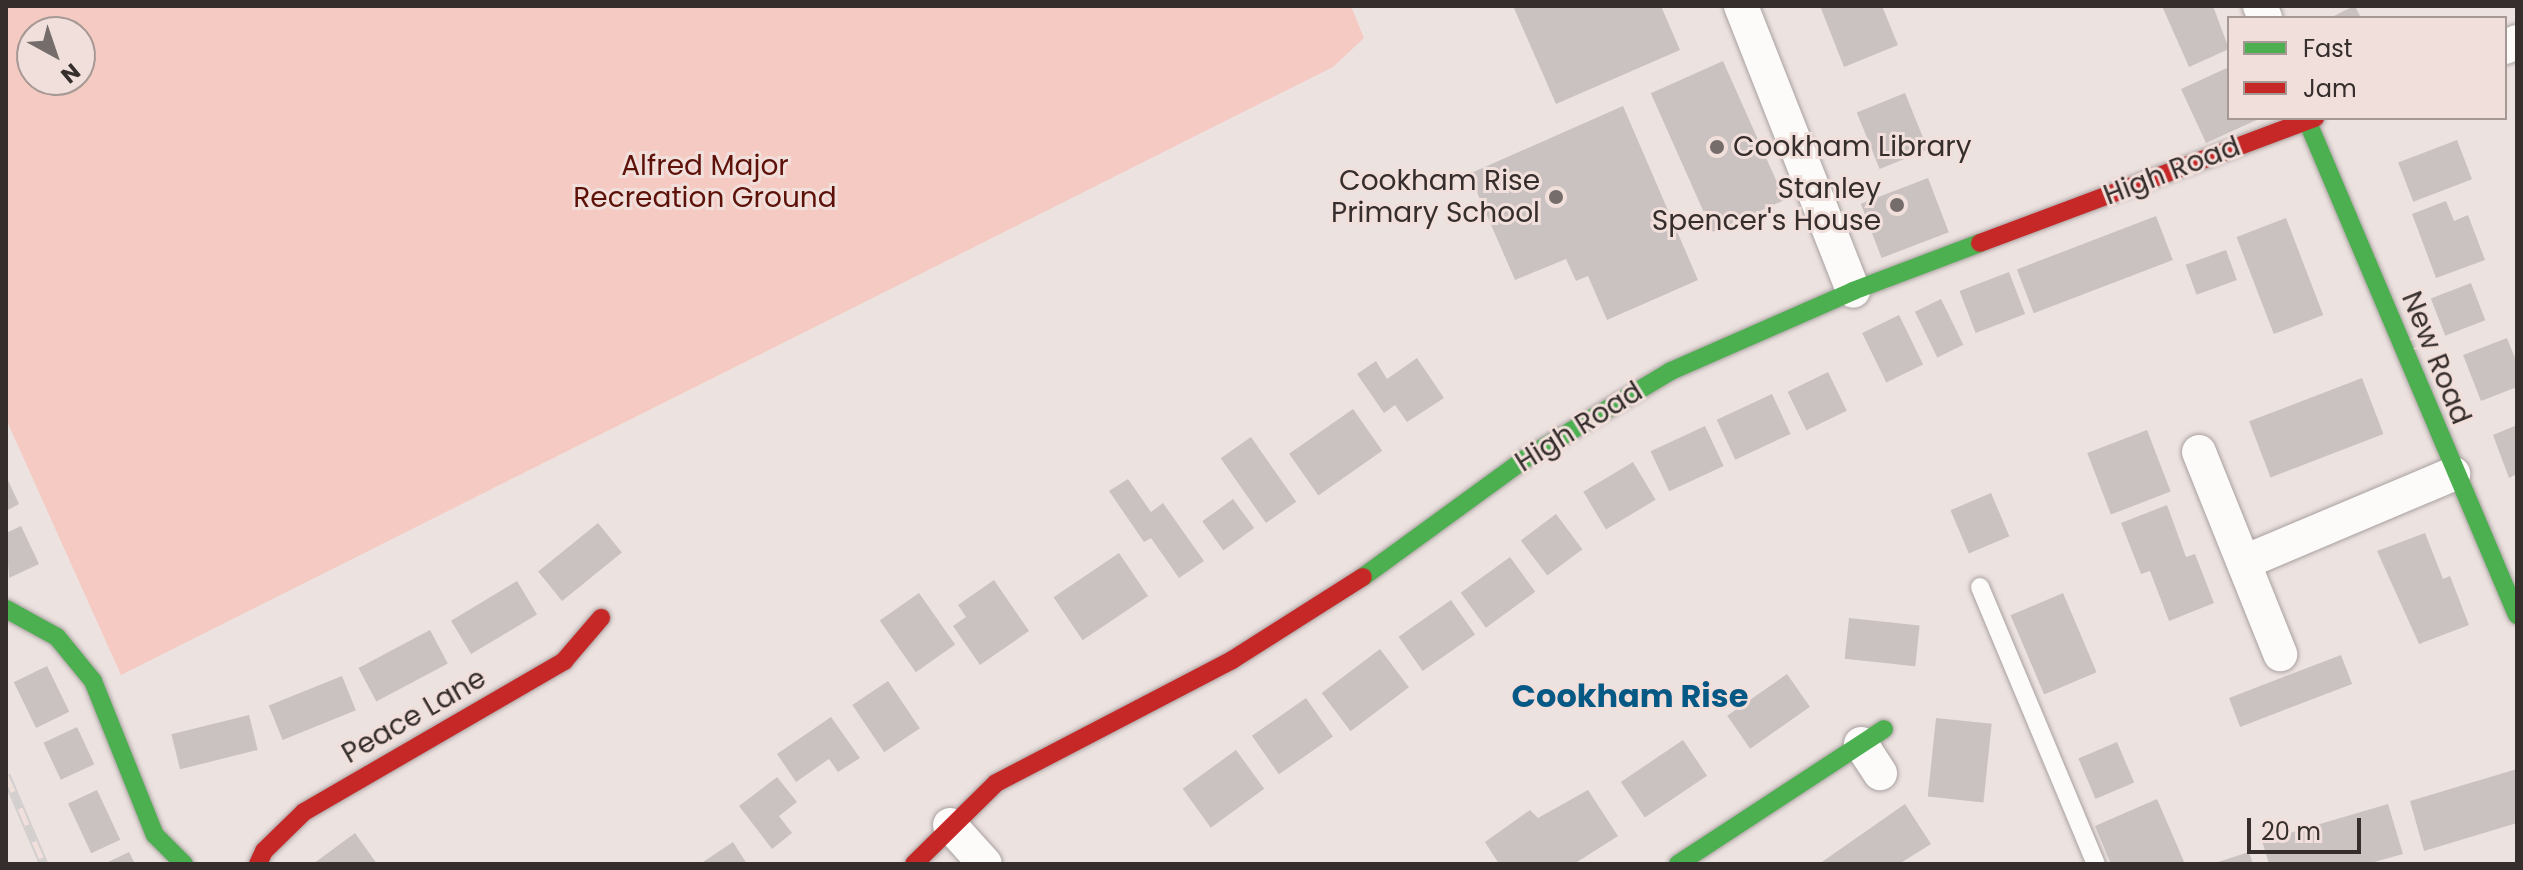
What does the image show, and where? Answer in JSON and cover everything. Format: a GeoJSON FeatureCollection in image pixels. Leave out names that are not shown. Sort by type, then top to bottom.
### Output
{"type":"FeatureCollection","features":[{"type":"Feature","properties":{"kind":"street"},"geometry":{"type":"LineString","coordinates":[[1741,6],[1853,291]]}},
{"type":"Feature","properties":{"kind":"street","name":"High Road"},"geometry":{"type":"LineString","coordinates":[[914,864],[950,825],[996,783],[1232,660],[1329,602],[1529,456],[1671,371],[1853,291],[2306,120]]}},
{"type":"Feature","properties":{"kind":"street","name":"New Road"},"geometry":{"type":"LineString","coordinates":[[2309,120],[2453,474],[2517,615]]}},
{"type":"Feature","properties":{"kind":"street"},"geometry":{"type":"LineString","coordinates":[[2199,452],[2247,561],[2280,654]]}},
{"type":"Feature","properties":{"kind":"street"},"geometry":{"type":"LineString","coordinates":[[2247,561],[2453,474]]}},
{"type":"Feature","properties":{"kind":"street"},"geometry":{"type":"LineString","coordinates":[[6,609],[57,637],[93,681],[155,835],[184,864]]}},
{"type":"Feature","properties":{"kind":"street","name":"Peace Lane"},"geometry":{"type":"LineString","coordinates":[[258,864],[264,851],[304,812],[564,661],[601,618]]}},
{"type":"Feature","properties":{"kind":"street"},"geometry":{"type":"LineString","coordinates":[[1678,864],[1873,737],[1880,773]]}},
{"type":"Feature","properties":{"kind":"street"},"geometry":{"type":"LineString","coordinates":[[950,825],[985,864]]}},
{"type":"Feature","properties":{"kind":"lane"},"geometry":{"type":"LineString","coordinates":[[1980,587],[2096,864]]}},
{"type":"Feature","properties":{"kind":"green space","name":"Alfred Major Recreation Ground"},"geometry":{"type":"Polygon","coordinates":[[[6,6],[1351,6],[1364,38],[1333,67],[121,675],[6,419],[6,6]]]}},
{"type":"Feature","properties":{"kind":"building"},"geometry":{"type":"Polygon","coordinates":[[[1513,6],[1661,6],[1680,50],[1556,104],[1513,6]]]}},
{"type":"Feature","properties":{"kind":"building"},"geometry":{"type":"Polygon","coordinates":[[[1820,6],[1882,6],[1898,45],[1844,67],[1820,6]]]}},
{"type":"Feature","properties":{"kind":"building"},"geometry":{"type":"Polygon","coordinates":[[[2162,6],[2213,6],[2227,50],[2189,67],[2162,6]]]}},
{"type":"Feature","properties":{"kind":"building"},"geometry":{"type":"Polygon","coordinates":[[[2354,6],[2360,16],[2334,16],[2354,6]]]}},
{"type":"Feature","properties":{"kind":"building","name":"Cookham Library"},"geometry":{"type":"Polygon","coordinates":[[[1723,61],[1785,200],[1713,232],[1651,93],[1723,61]]]}},
{"type":"Feature","properties":{"kind":"building"},"geometry":{"type":"Polygon","coordinates":[[[2227,68],[2227,120],[2257,120],[2206,143],[2181,89],[2227,68]]]}},
{"type":"Feature","properties":{"kind":"building"},"geometry":{"type":"Polygon","coordinates":[[[1905,93],[1928,150],[1880,169],[1857,112],[1905,93]]]}},
{"type":"Feature","properties":{"kind":"building"},"geometry":{"type":"Polygon","coordinates":[[[1623,106],[1698,280],[1607,320],[1588,276],[1576,281],[1566,259],[1515,280],[1469,174],[1623,106]]]}},
{"type":"Feature","properties":{"kind":"building"},"geometry":{"type":"Polygon","coordinates":[[[2457,140],[2472,179],[2413,202],[2398,163],[2457,140]]]}},
{"type":"Feature","properties":{"kind":"building"},"geometry":{"type":"Polygon","coordinates":[[[1928,178],[1949,232],[1882,258],[1861,204],[1928,178]]]}},
{"type":"Feature","properties":{"kind":"building"},"geometry":{"type":"Polygon","coordinates":[[[2446,201],[2454,221],[2468,215],[2485,260],[2436,278],[2412,214],[2446,201]]]}},
{"type":"Feature","properties":{"kind":"building"},"geometry":{"type":"Polygon","coordinates":[[[2156,216],[2173,260],[2034,313],[2017,269],[2156,216]]]}},
{"type":"Feature","properties":{"kind":"building"},"geometry":{"type":"Polygon","coordinates":[[[2286,218],[2323,315],[2274,334],[2237,237],[2286,218]]]}},
{"type":"Feature","properties":{"kind":"building"},"geometry":{"type":"Polygon","coordinates":[[[2226,250],[2237,280],[2197,295],[2186,265],[2226,250]]]}},
{"type":"Feature","properties":{"kind":"building"},"geometry":{"type":"Polygon","coordinates":[[[2009,272],[2025,314],[1976,333],[1960,291],[2009,272]]]}},
{"type":"Feature","properties":{"kind":"building"},"geometry":{"type":"Polygon","coordinates":[[[2471,283],[2485,320],[2445,336],[2431,298],[2471,283]]]}},
{"type":"Feature","properties":{"kind":"building"},"geometry":{"type":"Polygon","coordinates":[[[1941,299],[1963,345],[1937,358],[1915,312],[1941,299]]]}},
{"type":"Feature","properties":{"kind":"building"},"geometry":{"type":"Polygon","coordinates":[[[1899,315],[1923,364],[1886,382],[1862,333],[1899,315]]]}},
{"type":"Feature","properties":{"kind":"building"},"geometry":{"type":"Polygon","coordinates":[[[2507,338],[2517,363],[2517,387],[2481,401],[2463,355],[2507,338]]]}},
{"type":"Feature","properties":{"kind":"building"},"geometry":{"type":"Polygon","coordinates":[[[1417,358],[1444,398],[1407,422],[1395,405],[1384,413],[1357,374],[1376,361],[1387,379],[1417,358]]]}},
{"type":"Feature","properties":{"kind":"building"},"geometry":{"type":"Polygon","coordinates":[[[1828,372],[1847,411],[1806,430],[1788,392],[1828,372]]]}},
{"type":"Feature","properties":{"kind":"building"},"geometry":{"type":"Polygon","coordinates":[[[2362,378],[2384,434],[2271,477],[2249,421],[2362,378]]]}},
{"type":"Feature","properties":{"kind":"building"},"geometry":{"type":"Polygon","coordinates":[[[1772,394],[1791,434],[1735,460],[1717,420],[1772,394]]]}},
{"type":"Feature","properties":{"kind":"building"},"geometry":{"type":"Polygon","coordinates":[[[1353,409],[1382,451],[1318,496],[1289,454],[1353,409]]]}},
{"type":"Feature","properties":{"kind":"building"},"geometry":{"type":"Polygon","coordinates":[[[2517,425],[2517,474],[2509,478],[2493,435],[2517,425]]]}},
{"type":"Feature","properties":{"kind":"building"},"geometry":{"type":"Polygon","coordinates":[[[1705,426],[1724,466],[1669,491],[1651,451],[1705,426]]]}},
{"type":"Feature","properties":{"kind":"building"},"geometry":{"type":"Polygon","coordinates":[[[2147,430],[2171,492],[2111,515],[2087,453],[2147,430]]]}},
{"type":"Feature","properties":{"kind":"building"},"geometry":{"type":"Polygon","coordinates":[[[1251,437],[1296,502],[1266,523],[1221,458],[1251,437]]]}},
{"type":"Feature","properties":{"kind":"building"},"geometry":{"type":"Polygon","coordinates":[[[1633,462],[1656,500],[1606,530],[1583,492],[1633,462]]]}},
{"type":"Feature","properties":{"kind":"building"},"geometry":{"type":"Polygon","coordinates":[[[6,476],[19,504],[6,511],[6,476]]]}},
{"type":"Feature","properties":{"kind":"building"},"geometry":{"type":"Polygon","coordinates":[[[1128,479],[1151,512],[1163,503],[1204,561],[1179,578],[1151,538],[1144,542],[1109,491],[1128,479]]]}},
{"type":"Feature","properties":{"kind":"building"},"geometry":{"type":"Polygon","coordinates":[[[1991,493],[2009,536],[1969,553],[1950,510],[1991,493]]]}},
{"type":"Feature","properties":{"kind":"building"},"geometry":{"type":"Polygon","coordinates":[[[1233,499],[1254,528],[1223,550],[1202,521],[1233,499]]]}},
{"type":"Feature","properties":{"kind":"building"},"geometry":{"type":"Polygon","coordinates":[[[2167,505],[2186,557],[2195,554],[2214,603],[2169,621],[2150,571],[2141,574],[2121,523],[2167,505]]]}},
{"type":"Feature","properties":{"kind":"building"},"geometry":{"type":"Polygon","coordinates":[[[1556,514],[1582,549],[1547,576],[1521,540],[1556,514]]]}},
{"type":"Feature","properties":{"kind":"building"},"geometry":{"type":"Polygon","coordinates":[[[598,523],[622,553],[562,601],[538,571],[598,523]]]}},
{"type":"Feature","properties":{"kind":"building"},"geometry":{"type":"Polygon","coordinates":[[[21,526],[39,564],[9,578],[6,533],[21,526]]]}},
{"type":"Feature","properties":{"kind":"building"},"geometry":{"type":"Polygon","coordinates":[[[2425,533],[2443,579],[2450,576],[2469,625],[2419,644],[2377,551],[2425,533]]]}},
{"type":"Feature","properties":{"kind":"building"},"geometry":{"type":"Polygon","coordinates":[[[1119,553],[1148,596],[1083,640],[1054,597],[1119,553]]]}},
{"type":"Feature","properties":{"kind":"building"},"geometry":{"type":"Polygon","coordinates":[[[1510,557],[1535,592],[1486,628],[1461,593],[1510,557]]]}},
{"type":"Feature","properties":{"kind":"building"},"geometry":{"type":"Polygon","coordinates":[[[994,580],[1029,631],[980,665],[953,626],[966,617],[958,605],[994,580]]]}},
{"type":"Feature","properties":{"kind":"building"},"geometry":{"type":"Polygon","coordinates":[[[517,581],[537,614],[471,654],[451,621],[517,581]]]}},
{"type":"Feature","properties":{"kind":"building"},"geometry":{"type":"Polygon","coordinates":[[[919,593],[955,645],[916,672],[880,621],[919,593]]]}},
{"type":"Feature","properties":{"kind":"building"},"geometry":{"type":"Polygon","coordinates":[[[2063,593],[2097,672],[2044,694],[2011,615],[2063,593]]]}},
{"type":"Feature","properties":{"kind":"building"},"geometry":{"type":"Polygon","coordinates":[[[1451,600],[1475,634],[1423,671],[1399,637],[1451,600]]]}},
{"type":"Feature","properties":{"kind":"building"},"geometry":{"type":"Polygon","coordinates":[[[1849,618],[1920,625],[1915,666],[1845,659],[1849,618]]]}},
{"type":"Feature","properties":{"kind":"building"},"geometry":{"type":"Polygon","coordinates":[[[430,630],[448,664],[376,702],[358,668],[430,630]]]}},
{"type":"Feature","properties":{"kind":"building"},"geometry":{"type":"Polygon","coordinates":[[[1380,649],[1409,687],[1351,731],[1322,693],[1380,649]]]}},
{"type":"Feature","properties":{"kind":"building"},"geometry":{"type":"Polygon","coordinates":[[[2341,655],[2352,684],[2240,727],[2229,698],[2341,655]]]}},
{"type":"Feature","properties":{"kind":"building"},"geometry":{"type":"Polygon","coordinates":[[[47,666],[69,712],[36,728],[14,682],[47,666]]]}},
{"type":"Feature","properties":{"kind":"building"},"geometry":{"type":"Polygon","coordinates":[[[1787,674],[1810,707],[1750,749],[1727,716],[1787,674]]]}},
{"type":"Feature","properties":{"kind":"building"},"geometry":{"type":"Polygon","coordinates":[[[342,676],[356,710],[283,740],[269,706],[342,676]]]}},
{"type":"Feature","properties":{"kind":"building"},"geometry":{"type":"Polygon","coordinates":[[[888,681],[920,728],[884,752],[852,705],[888,681]]]}},
{"type":"Feature","properties":{"kind":"building"},"geometry":{"type":"Polygon","coordinates":[[[1306,698],[1333,737],[1279,774],[1252,736],[1306,698]]]}},
{"type":"Feature","properties":{"kind":"building"},"geometry":{"type":"Polygon","coordinates":[[[249,715],[258,750],[180,769],[171,734],[249,715]]]}},
{"type":"Feature","properties":{"kind":"building"},"geometry":{"type":"Polygon","coordinates":[[[831,717],[860,758],[838,772],[829,759],[796,782],[777,754],[831,717]]]}},
{"type":"Feature","properties":{"kind":"building"},"geometry":{"type":"Polygon","coordinates":[[[1936,718],[1992,724],[1983,802],[1928,797],[1936,718]]]}},
{"type":"Feature","properties":{"kind":"building"},"geometry":{"type":"Polygon","coordinates":[[[77,727],[94,764],[61,780],[43,743],[77,727]]]}},
{"type":"Feature","properties":{"kind":"building"},"geometry":{"type":"Polygon","coordinates":[[[1683,740],[1707,776],[1645,818],[1621,782],[1683,740]]]}},
{"type":"Feature","properties":{"kind":"building"},"geometry":{"type":"Polygon","coordinates":[[[2117,742],[2134,783],[2096,799],[2078,758],[2117,742]]]}},
{"type":"Feature","properties":{"kind":"building"},"geometry":{"type":"Polygon","coordinates":[[[1236,750],[1264,789],[1211,828],[1183,789],[1236,750]]]}},
{"type":"Feature","properties":{"kind":"building"},"geometry":{"type":"Polygon","coordinates":[[[2517,769],[2517,823],[2424,851],[2410,801],[2517,769]]]}},
{"type":"Feature","properties":{"kind":"building"},"geometry":{"type":"Polygon","coordinates":[[[777,777],[797,802],[779,816],[792,833],[772,849],[739,806],[777,777]]]}},
{"type":"Feature","properties":{"kind":"building"},"geometry":{"type":"Polygon","coordinates":[[[97,790],[120,840],[91,853],[68,804],[97,790]]]}},
{"type":"Feature","properties":{"kind":"building"},"geometry":{"type":"Polygon","coordinates":[[[1588,790],[1618,836],[1574,864],[1499,864],[1485,842],[1530,810],[1538,818],[1588,790]]]}},
{"type":"Feature","properties":{"kind":"building"},"geometry":{"type":"Polygon","coordinates":[[[2157,799],[2185,864],[2111,864],[2095,826],[2157,799]]]}},
{"type":"Feature","properties":{"kind":"building"},"geometry":{"type":"Polygon","coordinates":[[[1905,804],[1931,844],[1899,864],[1819,864],[1905,804]]]}},
{"type":"Feature","properties":{"kind":"building"},"geometry":{"type":"Polygon","coordinates":[[[2388,804],[2403,854],[2367,864],[2269,864],[2262,841],[2388,804]]]}},
{"type":"Feature","properties":{"kind":"building"},"geometry":{"type":"Polygon","coordinates":[[[355,833],[377,864],[313,864],[355,833]]]}},
{"type":"Feature","properties":{"kind":"building"},"geometry":{"type":"Polygon","coordinates":[[[733,842],[747,864],[700,864],[733,842]]]}},
{"type":"Feature","properties":{"kind":"building"},"geometry":{"type":"Polygon","coordinates":[[[129,852],[135,864],[104,864],[129,852]]]}},
{"type":"Feature","properties":{"kind":"building"},"geometry":{"type":"Polygon","coordinates":[[[2249,852],[2253,864],[2215,864],[2215,863],[2249,852]]]}},
{"type":"Feature","properties":{"kind":"railway"},"geometry":{"type":"LineString","coordinates":[[6,775],[44,864]]}},
{"type":"Feature","properties":{"kind":"traffic: fast"},"geometry":{"type":"LineString","coordinates":[[2307,120],[2517,615]]}},
{"type":"Feature","properties":{"kind":"traffic: fast"},"geometry":{"type":"LineString","coordinates":[[1363,577],[1529,456],[1671,371],[1853,291],[1980,243]]}},
{"type":"Feature","properties":{"kind":"traffic: fast"},"geometry":{"type":"LineString","coordinates":[[6,609],[57,637],[93,681],[155,835],[184,864]]}},
{"type":"Feature","properties":{"kind":"traffic: fast"},"geometry":{"type":"LineString","coordinates":[[1678,864],[1884,729]]}},
{"type":"Feature","properties":{"kind":"traffic: jam"},"geometry":{"type":"LineString","coordinates":[[1980,243],[2310,120]]}},
{"type":"Feature","properties":{"kind":"traffic: jam"},"geometry":{"type":"LineString","coordinates":[[914,864],[996,783],[1232,660],[1363,577]]}},
{"type":"Feature","properties":{"kind":"traffic: jam"},"geometry":{"type":"LineString","coordinates":[[258,864],[264,851],[304,812],[564,661],[601,618]]}},
{"type":"Feature","properties":{"kind":"place","name":"Cookham Library"},"geometry":{"type":"Point","coordinates":[1717,147]}},
{"type":"Feature","properties":{"kind":"place","name":"Cookham Rise Primary School"},"geometry":{"type":"Point","coordinates":[1556,197]}},
{"type":"Feature","properties":{"kind":"place","name":"Stanley Spencer's House"},"geometry":{"type":"Point","coordinates":[1897,205]}},
{"type":"Feature","properties":{"kind":"district","name":"Cookham Rise"},"geometry":{"type":"Point","coordinates":[1630,696]}}]}
